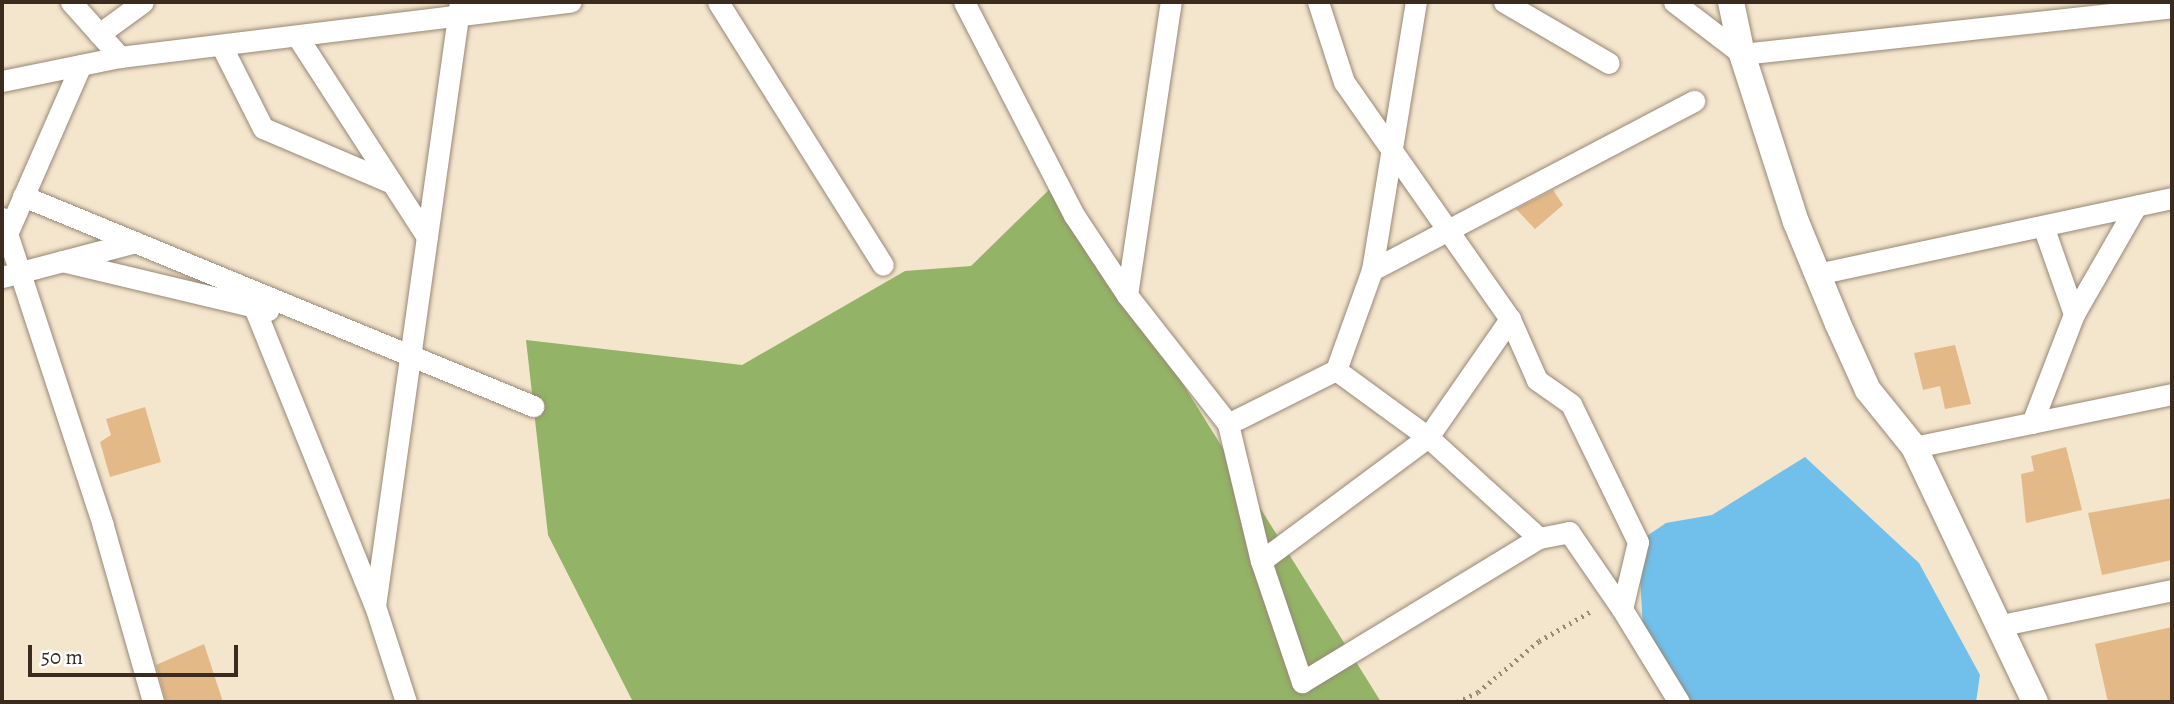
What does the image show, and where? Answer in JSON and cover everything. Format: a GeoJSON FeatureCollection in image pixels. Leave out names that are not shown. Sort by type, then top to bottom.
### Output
{"type":"FeatureCollection","features":[{"type":"Feature","properties":{"kind":"street"},"geometry":{"type":"LineString","coordinates":[[71,2],[120,57]]}},
{"type":"Feature","properties":{"kind":"street"},"geometry":{"type":"LineString","coordinates":[[99,34],[143,2]]}},
{"type":"Feature","properties":{"kind":"street"},"geometry":{"type":"LineString","coordinates":[[2,81],[120,57],[297,36],[458,9],[571,2]]}},
{"type":"Feature","properties":{"kind":"street"},"geometry":{"type":"LineString","coordinates":[[718,2],[883,265]]}},
{"type":"Feature","properties":{"kind":"street"},"geometry":{"type":"LineString","coordinates":[[964,2],[1074,215],[1127,295],[1228,424],[1261,561],[1302,682],[1539,538],[1569,532],[1622,610],[1679,702]]}},
{"type":"Feature","properties":{"kind":"street"},"geometry":{"type":"LineString","coordinates":[[1127,295],[1171,2]]}},
{"type":"Feature","properties":{"kind":"street"},"geometry":{"type":"LineString","coordinates":[[1318,2],[1344,82],[1446,232],[1510,319],[1537,380],[1571,404],[1638,542],[1622,610]]}},
{"type":"Feature","properties":{"kind":"street"},"geometry":{"type":"LineString","coordinates":[[1228,424],[1336,370],[1372,270],[1416,2]]}},
{"type":"Feature","properties":{"kind":"street"},"geometry":{"type":"LineString","coordinates":[[1504,2],[1609,63]]}},
{"type":"Feature","properties":{"kind":"street"},"geometry":{"type":"LineString","coordinates":[[1674,2],[1742,54],[2172,7]]}},
{"type":"Feature","properties":{"kind":"street"},"geometry":{"type":"LineString","coordinates":[[1731,2],[1742,54],[1817,274],[1868,390],[1914,447],[2001,625],[2035,702]]}},
{"type":"Feature","properties":{"kind":"street"},"geometry":{"type":"LineString","coordinates":[[375,606],[458,9]]}},
{"type":"Feature","properties":{"kind":"street"},"geometry":{"type":"LineString","coordinates":[[297,36],[427,237]]}},
{"type":"Feature","properties":{"kind":"street"},"geometry":{"type":"LineString","coordinates":[[221,45],[263,128],[392,183]]}},
{"type":"Feature","properties":{"kind":"street"},"geometry":{"type":"LineString","coordinates":[[80,65],[23,196],[4,226],[10,274],[103,527],[153,702]]}},
{"type":"Feature","properties":{"kind":"street"},"geometry":{"type":"LineString","coordinates":[[1372,270],[1695,101]]}},
{"type":"Feature","properties":{"kind":"street"},"geometry":{"type":"LineString","coordinates":[[23,196],[533,406]]}},
{"type":"Feature","properties":{"kind":"street"},"geometry":{"type":"LineString","coordinates":[[1817,274],[2172,198]]}},
{"type":"Feature","properties":{"kind":"street"},"geometry":{"type":"LineString","coordinates":[[2032,423],[2074,314],[2136,206]]}},
{"type":"Feature","properties":{"kind":"street"},"geometry":{"type":"LineString","coordinates":[[2043,226],[2074,314]]}},
{"type":"Feature","properties":{"kind":"street"},"geometry":{"type":"LineString","coordinates":[[10,274],[135,242]]}},
{"type":"Feature","properties":{"kind":"street"},"geometry":{"type":"LineString","coordinates":[[62,261],[350,330]]}},
{"type":"Feature","properties":{"kind":"street"},"geometry":{"type":"LineString","coordinates":[[254,307],[375,606],[406,702]]}},
{"type":"Feature","properties":{"kind":"street"},"geometry":{"type":"LineString","coordinates":[[1261,561],[1428,437],[1510,319]]}},
{"type":"Feature","properties":{"kind":"street"},"geometry":{"type":"LineString","coordinates":[[1336,370],[1428,437],[1539,538]]}},
{"type":"Feature","properties":{"kind":"street"},"geometry":{"type":"LineString","coordinates":[[1914,447],[2172,394]]}},
{"type":"Feature","properties":{"kind":"street"},"geometry":{"type":"LineString","coordinates":[[2001,625],[2172,590]]}},
{"type":"Feature","properties":{"kind":"path"},"geometry":{"type":"LineString","coordinates":[[1457,702],[1478,692],[1539,641],[1587,610],[1622,610]]}},
{"type":"Feature","properties":{"kind":"green space"},"geometry":{"type":"Polygon","coordinates":[[[1057,182],[1381,702],[633,702],[548,535],[526,340],[742,365],[905,271],[971,266],[1057,182]]]}},
{"type":"Feature","properties":{"kind":"water"},"geometry":{"type":"Polygon","coordinates":[[[1805,457],[1919,563],[1980,675],[1976,702],[1679,702],[1644,646],[1638,542],[1666,523],[1712,515],[1805,457]]]}},
{"type":"Feature","properties":{"kind":"building"},"geometry":{"type":"Polygon","coordinates":[[[1553,190],[1563,205],[1535,229],[1516,209],[1553,190]]]}},
{"type":"Feature","properties":{"kind":"building"},"geometry":{"type":"Polygon","coordinates":[[[1955,345],[1971,404],[1945,409],[1940,386],[1923,390],[1914,353],[1955,345]]]}},
{"type":"Feature","properties":{"kind":"building"},"geometry":{"type":"Polygon","coordinates":[[[145,407],[161,462],[110,477],[100,442],[111,435],[106,419],[145,407]]]}},
{"type":"Feature","properties":{"kind":"building"},"geometry":{"type":"Polygon","coordinates":[[[2066,447],[2082,510],[2026,523],[2021,474],[2034,471],[2031,456],[2066,447]]]}},
{"type":"Feature","properties":{"kind":"building"},"geometry":{"type":"Polygon","coordinates":[[[2172,498],[2172,560],[2102,575],[2088,513],[2172,498]]]}},
{"type":"Feature","properties":{"kind":"building"},"geometry":{"type":"Polygon","coordinates":[[[2172,627],[2172,702],[2108,702],[2095,644],[2172,627]]]}},
{"type":"Feature","properties":{"kind":"building"},"geometry":{"type":"Polygon","coordinates":[[[204,644],[223,702],[166,702],[156,665],[204,644]]]}}]}
